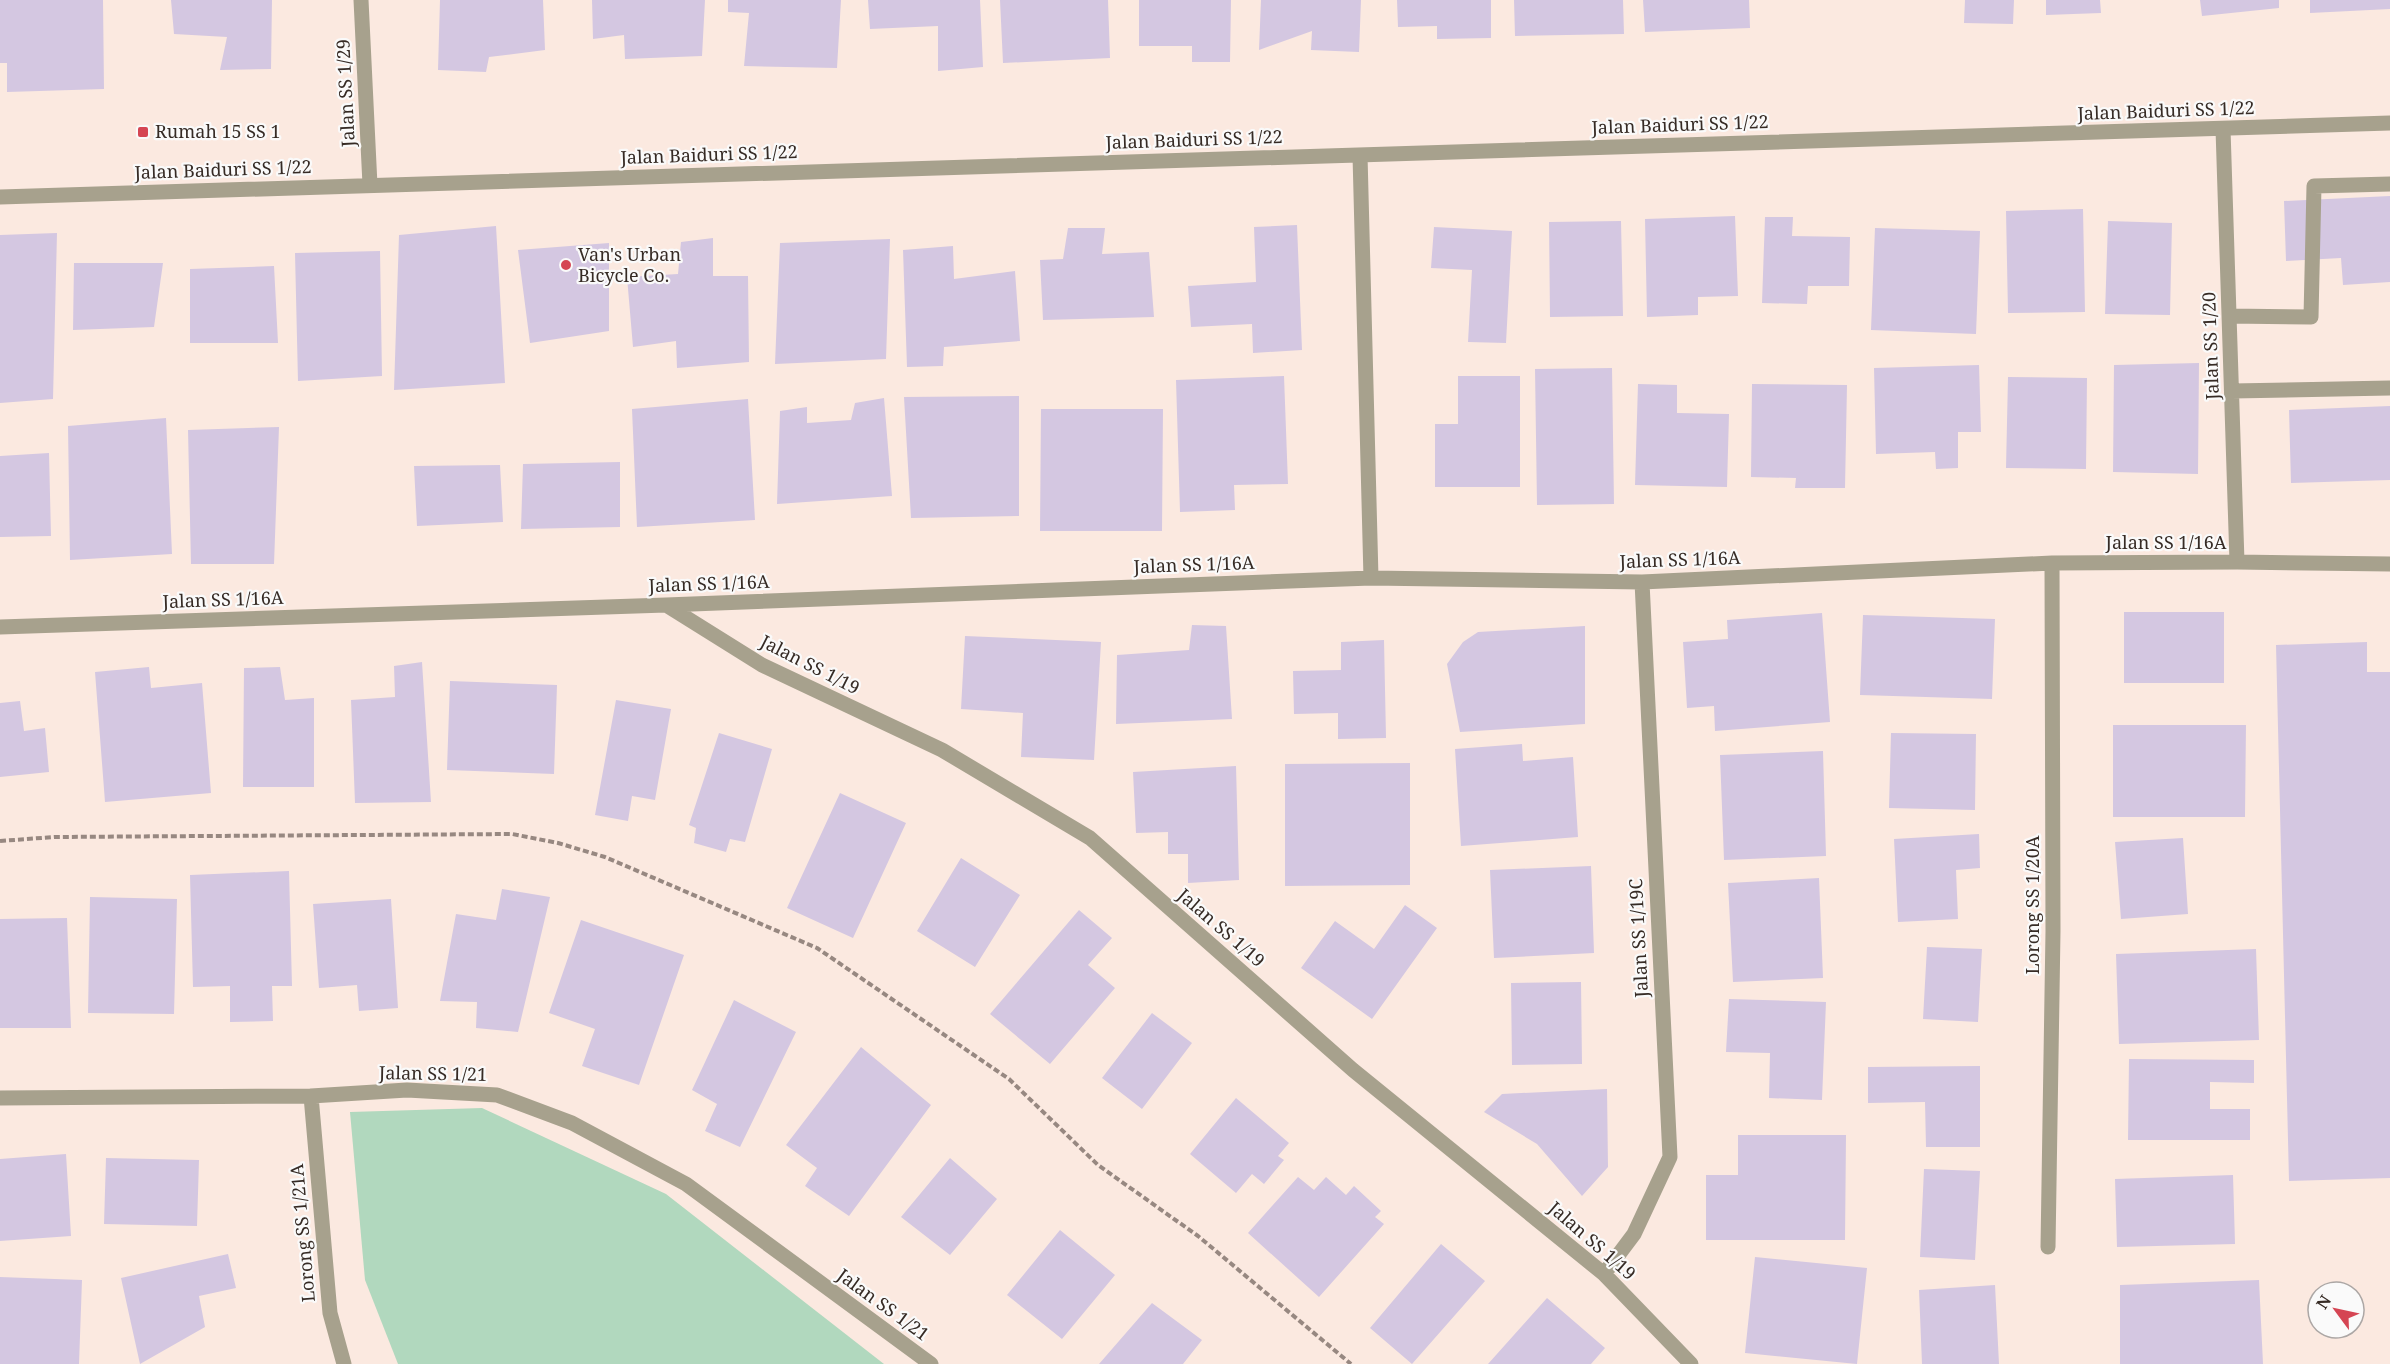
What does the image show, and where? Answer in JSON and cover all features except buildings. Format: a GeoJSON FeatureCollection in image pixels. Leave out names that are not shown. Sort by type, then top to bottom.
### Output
{"type":"FeatureCollection","features":[{"type":"Feature","properties":{"kind":"street","name":"Jalan SS 1/29"},"geometry":{"type":"LineString","coordinates":[[361,0],[370,185]]}},
{"type":"Feature","properties":{"kind":"street","name":"Jalan Baiduri SS 1/22"},"geometry":{"type":"LineString","coordinates":[[0,196],[2390,123]]}},
{"type":"Feature","properties":{"kind":"street","name":"Jalan SS 1/20"},"geometry":{"type":"LineString","coordinates":[[2223,129],[2237,562]]}},
{"type":"Feature","properties":{"kind":"street"},"geometry":{"type":"LineString","coordinates":[[1360,155],[1371,578]]}},
{"type":"Feature","properties":{"kind":"street"},"geometry":{"type":"LineString","coordinates":[[2229,316],[2311,317],[2314,186],[2390,184]]}},
{"type":"Feature","properties":{"kind":"street"},"geometry":{"type":"LineString","coordinates":[[2232,391],[2390,388]]}},
{"type":"Feature","properties":{"kind":"street","name":"Jalan SS 1/16A"},"geometry":{"type":"LineString","coordinates":[[0,627],[666,605],[1371,578],[1642,582],[2052,563],[2390,564]]}},
{"type":"Feature","properties":{"kind":"street","name":"Lorong SS 1/20A"},"geometry":{"type":"LineString","coordinates":[[2048,1247],[2053,931],[2052,563]]}},
{"type":"Feature","properties":{"kind":"street","name":"Jalan SS 1/19C"},"geometry":{"type":"LineString","coordinates":[[1604,1274],[1635,1234],[1670,1157],[1642,582]]}},
{"type":"Feature","properties":{"kind":"street","name":"Jalan SS 1/19"},"geometry":{"type":"LineString","coordinates":[[666,605],[762,665],[942,750],[1090,838],[1353,1070],[1604,1274],[1691,1364]]}},
{"type":"Feature","properties":{"kind":"street","name":"Jalan SS 1/21"},"geometry":{"type":"LineString","coordinates":[[0,1098],[311,1096],[407,1090],[496,1095],[572,1123],[686,1184],[931,1364]]}},
{"type":"Feature","properties":{"kind":"street","name":"Lorong SS 1/21A"},"geometry":{"type":"LineString","coordinates":[[311,1096],[330,1313],[344,1364]]}},
{"type":"Feature","properties":{"kind":"path"},"geometry":{"type":"LineString","coordinates":[[0,841],[54,837],[512,834],[558,843],[605,857],[817,948],[854,972],[1009,1079],[1098,1165],[1198,1236],[1351,1364]]}},
{"type":"Feature","properties":{"kind":"green space"},"geometry":{"type":"Polygon","coordinates":[[[482,1108],[666,1194],[884,1364],[398,1364],[365,1280],[350,1112],[482,1108]]]}},
{"type":"Feature","properties":{"kind":"place","name":"Rumah 15 SS 1"},"geometry":{"type":"Point","coordinates":[143,132]}},
{"type":"Feature","properties":{"kind":"place","name":"Van's Urban Bicycle Co."},"geometry":{"type":"Point","coordinates":[566,265]}}]}
